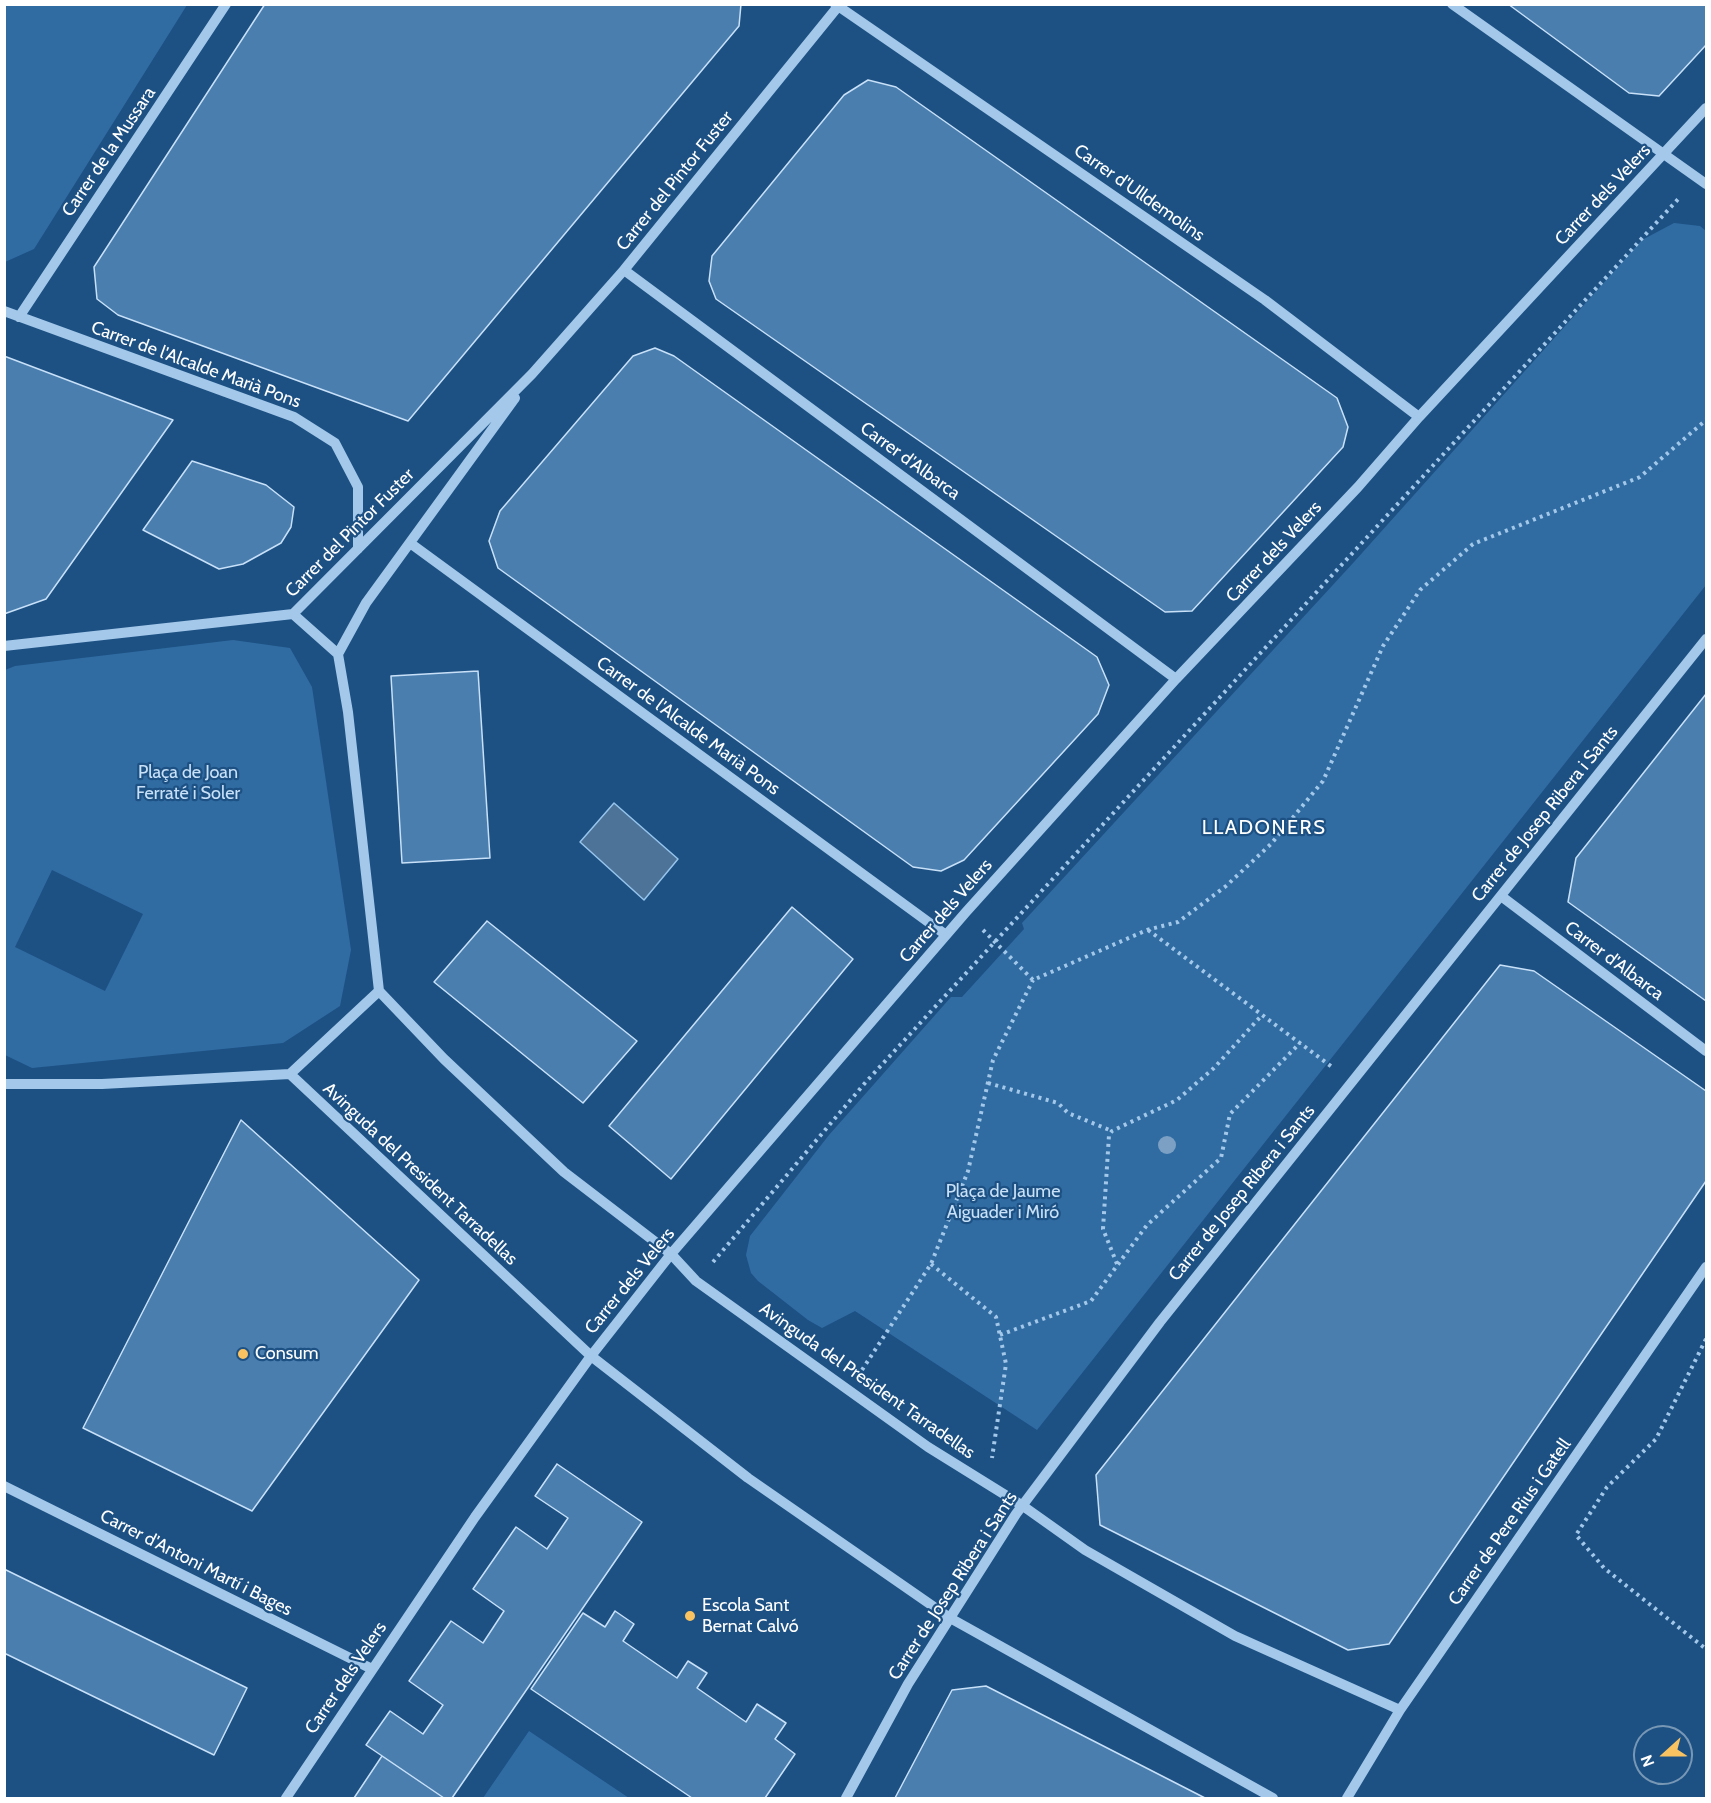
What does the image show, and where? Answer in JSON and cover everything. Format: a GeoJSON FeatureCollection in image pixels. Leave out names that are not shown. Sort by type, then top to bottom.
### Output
{"type":"FeatureCollection","features":[{"type":"Feature","properties":{"kind":"street","name":"Carrer de la Mussara"},"geometry":{"type":"LineString","coordinates":[[19,318],[226,4]]}},
{"type":"Feature","properties":{"kind":"street"},"geometry":{"type":"LineString","coordinates":[[1452,4],[1702,181]]}},
{"type":"Feature","properties":{"kind":"street","name":"Carrer del Pintor Fuster"},"geometry":{"type":"LineString","coordinates":[[293,614],[532,374],[624,270],[838,5]]}},
{"type":"Feature","properties":{"kind":"street","name":"Carrer d'Ulldemolins"},"geometry":{"type":"LineString","coordinates":[[838,5],[1265,300],[1419,417]]}},
{"type":"Feature","properties":{"kind":"street","name":"Carrer dels Velers"},"geometry":{"type":"LineString","coordinates":[[285,1798],[475,1517],[591,1356],[671,1254],[966,912],[1176,679],[1358,487],[1419,417],[1707,108]]}},
{"type":"Feature","properties":{"kind":"street","name":"Carrer d'Albarca"},"geometry":{"type":"LineString","coordinates":[[624,270],[1176,679]]}},
{"type":"Feature","properties":{"kind":"street","name":"Carrer de l'Alcalde Marià Pons"},"geometry":{"type":"LineString","coordinates":[[4,311],[294,417],[334,443],[358,487],[358,549]]}},
{"type":"Feature","properties":{"kind":"street","name":"Carrer del Pintor Fuster"},"geometry":{"type":"LineString","coordinates":[[338,654],[366,603],[465,471],[532,374]]}},
{"type":"Feature","properties":{"kind":"street","name":"Carrer de l'Alcalde Marià Pons"},"geometry":{"type":"LineString","coordinates":[[410,543],[946,935]]}},
{"type":"Feature","properties":{"kind":"street"},"geometry":{"type":"LineString","coordinates":[[4,646],[293,614],[338,654],[348,712],[378,991],[290,1074],[102,1084],[4,1084]]}},
{"type":"Feature","properties":{"kind":"street","name":"Carrer de Josep Ribera i Sants"},"geometry":{"type":"LineString","coordinates":[[846,1798],[908,1684],[1023,1506],[1160,1322],[1707,639]]}},
{"type":"Feature","properties":{"kind":"street","name":"Carrer d'Albarca"},"geometry":{"type":"LineString","coordinates":[[1501,896],[1707,1051]]}},
{"type":"Feature","properties":{"kind":"street","name":"Avinguda del President Tarradellas"},"geometry":{"type":"LineString","coordinates":[[378,991],[444,1059],[564,1172],[671,1254],[696,1281],[850,1392],[989,1486],[1023,1506],[1085,1550],[1235,1636],[1400,1710]]}},
{"type":"Feature","properties":{"kind":"street","name":"Avinguda del President Tarradellas"},"geometry":{"type":"LineString","coordinates":[[290,1074],[591,1356],[748,1478],[950,1618],[1273,1798]]}},
{"type":"Feature","properties":{"kind":"street","name":"Carrer de Pere Rius i Gatell"},"geometry":{"type":"LineString","coordinates":[[1347,1798],[1400,1710],[1707,1267]]}},
{"type":"Feature","properties":{"kind":"street","name":"Carrer d'Antoni Martí i Bages"},"geometry":{"type":"LineString","coordinates":[[4,1486],[372,1669]]}},
{"type":"Feature","properties":{"kind":"path"},"geometry":{"type":"LineString","coordinates":[[696,1281],[865,1083],[994,941],[1702,181]]}},
{"type":"Feature","properties":{"kind":"path"},"geometry":{"type":"LineString","coordinates":[[850,1392],[865,1362],[931,1264],[968,1171],[993,1060],[1033,980],[1147,930],[1178,921],[1226,886],[1271,844],[1323,782],[1383,646],[1420,590],[1473,544],[1640,477],[1707,420]]}},
{"type":"Feature","properties":{"kind":"path"},"geometry":{"type":"LineString","coordinates":[[966,912],[1033,980]]}},
{"type":"Feature","properties":{"kind":"path"},"geometry":{"type":"LineString","coordinates":[[1147,930],[1352,1082]]}},
{"type":"Feature","properties":{"kind":"path"},"geometry":{"type":"LineString","coordinates":[[1118,1264],[1102,1229],[1109,1135],[1112,1131],[1177,1100],[1214,1068],[1262,1015]]}},
{"type":"Feature","properties":{"kind":"path"},"geometry":{"type":"LineString","coordinates":[[1000,1335],[1091,1301],[1147,1225],[1221,1158],[1230,1114],[1300,1043]]}},
{"type":"Feature","properties":{"kind":"path"},"geometry":{"type":"LineString","coordinates":[[988,1083],[1058,1103],[1068,1113],[1112,1131]]}},
{"type":"Feature","properties":{"kind":"path"},"geometry":{"type":"LineString","coordinates":[[931,1264],[996,1317],[1006,1364],[989,1486]]}},
{"type":"Feature","properties":{"kind":"path"},"geometry":{"type":"LineString","coordinates":[[1707,1339],[1656,1439],[1607,1487],[1576,1535],[1604,1568],[1707,1648]]}},
{"type":"Feature","properties":{"kind":"green space"},"geometry":{"type":"Polygon","coordinates":[[[5,4],[187,5],[34,249],[5,262],[5,4]]]}},
{"type":"Feature","properties":{"kind":"green space","name":"Plaça de Jaume Aiguader i Miró"},"geometry":{"type":"Polygon","coordinates":[[[1674,223],[1700,226],[1706,231],[1706,585],[1037,1430],[855,1311],[822,1328],[808,1320],[758,1281],[751,1273],[746,1255],[750,1236],[829,1135],[951,997],[962,997],[1024,929],[1022,923],[1354,562],[1642,240],[1674,223]]]}},
{"type":"Feature","properties":{"kind":"green space","name":"Plaça de Joan Ferraté i Soler"},"geometry":{"type":"Polygon","coordinates":[[[233,640],[290,648],[312,687],[351,950],[340,1006],[283,1043],[32,1068],[5,1055],[5,670],[15,666],[233,640]],[[52,870],[15,947],[105,991],[143,914],[52,870]]]}},
{"type":"Feature","properties":{"kind":"green space"},"geometry":{"type":"Polygon","coordinates":[[[529,1731],[629,1798],[483,1798],[529,1731]]]}},
{"type":"Feature","properties":{"kind":"shaded area"},"geometry":{"type":"Polygon","coordinates":[[[614,803],[678,859],[644,900],[580,842],[614,803]]]}},
{"type":"Feature","properties":{"kind":"building"},"geometry":{"type":"Polygon","coordinates":[[[265,4],[741,4],[739,26],[408,421],[118,315],[97,299],[94,267],[265,4]]]}},
{"type":"Feature","properties":{"kind":"building"},"geometry":{"type":"Polygon","coordinates":[[[1508,4],[1706,4],[1706,45],[1659,96],[1629,93],[1508,4]]]}},
{"type":"Feature","properties":{"kind":"building"},"geometry":{"type":"Polygon","coordinates":[[[868,80],[896,87],[1337,398],[1348,427],[1343,447],[1192,611],[1165,612],[716,299],[709,281],[712,256],[844,95],[868,80]]]}},
{"type":"Feature","properties":{"kind":"building"},"geometry":{"type":"Polygon","coordinates":[[[655,348],[674,356],[1097,657],[1109,685],[1098,714],[964,860],[941,871],[913,867],[498,568],[489,541],[500,511],[633,356],[655,348]]]}},
{"type":"Feature","properties":{"kind":"building"},"geometry":{"type":"Polygon","coordinates":[[[4,356],[173,420],[46,599],[4,614],[4,356]]]}},
{"type":"Feature","properties":{"kind":"building"},"geometry":{"type":"Polygon","coordinates":[[[192,461],[266,485],[294,507],[291,527],[281,543],[243,564],[219,569],[143,530],[192,461]]]}},
{"type":"Feature","properties":{"kind":"building"},"geometry":{"type":"Polygon","coordinates":[[[478,671],[490,858],[402,863],[391,676],[478,671]]]}},
{"type":"Feature","properties":{"kind":"building"},"geometry":{"type":"Polygon","coordinates":[[[1706,694],[1706,1001],[1568,902],[1576,858],[1706,694]]]}},
{"type":"Feature","properties":{"kind":"building"},"geometry":{"type":"Polygon","coordinates":[[[792,907],[853,959],[671,1179],[609,1126],[792,907]]]}},
{"type":"Feature","properties":{"kind":"building"},"geometry":{"type":"Polygon","coordinates":[[[487,921],[637,1041],[583,1103],[434,982],[487,921]]]}},
{"type":"Feature","properties":{"kind":"building"},"geometry":{"type":"Polygon","coordinates":[[[1500,965],[1534,971],[1706,1091],[1706,1181],[1389,1644],[1348,1650],[1100,1525],[1096,1475],[1500,965]]]}},
{"type":"Feature","properties":{"kind":"building","name":"Consum"},"geometry":{"type":"Polygon","coordinates":[[[241,1120],[419,1280],[252,1511],[83,1428],[241,1120]]]}},
{"type":"Feature","properties":{"kind":"building"},"geometry":{"type":"Polygon","coordinates":[[[557,1464],[642,1522],[452,1798],[444,1798],[366,1745],[390,1711],[423,1734],[443,1705],[409,1681],[451,1621],[483,1643],[504,1611],[473,1589],[516,1527],[547,1549],[568,1518],[535,1496],[557,1464]]]}},
{"type":"Feature","properties":{"kind":"building"},"geometry":{"type":"Polygon","coordinates":[[[4,1569],[247,1688],[214,1755],[4,1653],[4,1569]]]}},
{"type":"Feature","properties":{"kind":"building"},"geometry":{"type":"Polygon","coordinates":[[[615,1611],[634,1624],[623,1641],[677,1678],[688,1661],[707,1673],[697,1688],[746,1722],[757,1704],[786,1723],[775,1739],[795,1754],[765,1798],[692,1798],[531,1689],[583,1613],[605,1627],[615,1611]]]}},
{"type":"Feature","properties":{"kind":"building"},"geometry":{"type":"Polygon","coordinates":[[[986,1686],[1205,1798],[895,1798],[952,1690],[986,1686]]]}},
{"type":"Feature","properties":{"kind":"building"},"geometry":{"type":"Polygon","coordinates":[[[382,1756],[444,1798],[354,1798],[382,1756]]]}},
{"type":"Feature","properties":{"kind":"place","name":"Consum"},"geometry":{"type":"Point","coordinates":[243,1354]}},
{"type":"Feature","properties":{"kind":"place","name":"Escola Sant Bernat Calvó"},"geometry":{"type":"Point","coordinates":[690,1616]}},
{"type":"Feature","properties":{"kind":"district","name":"LLADONERS"},"geometry":{"type":"Point","coordinates":[1264,828]}}]}
